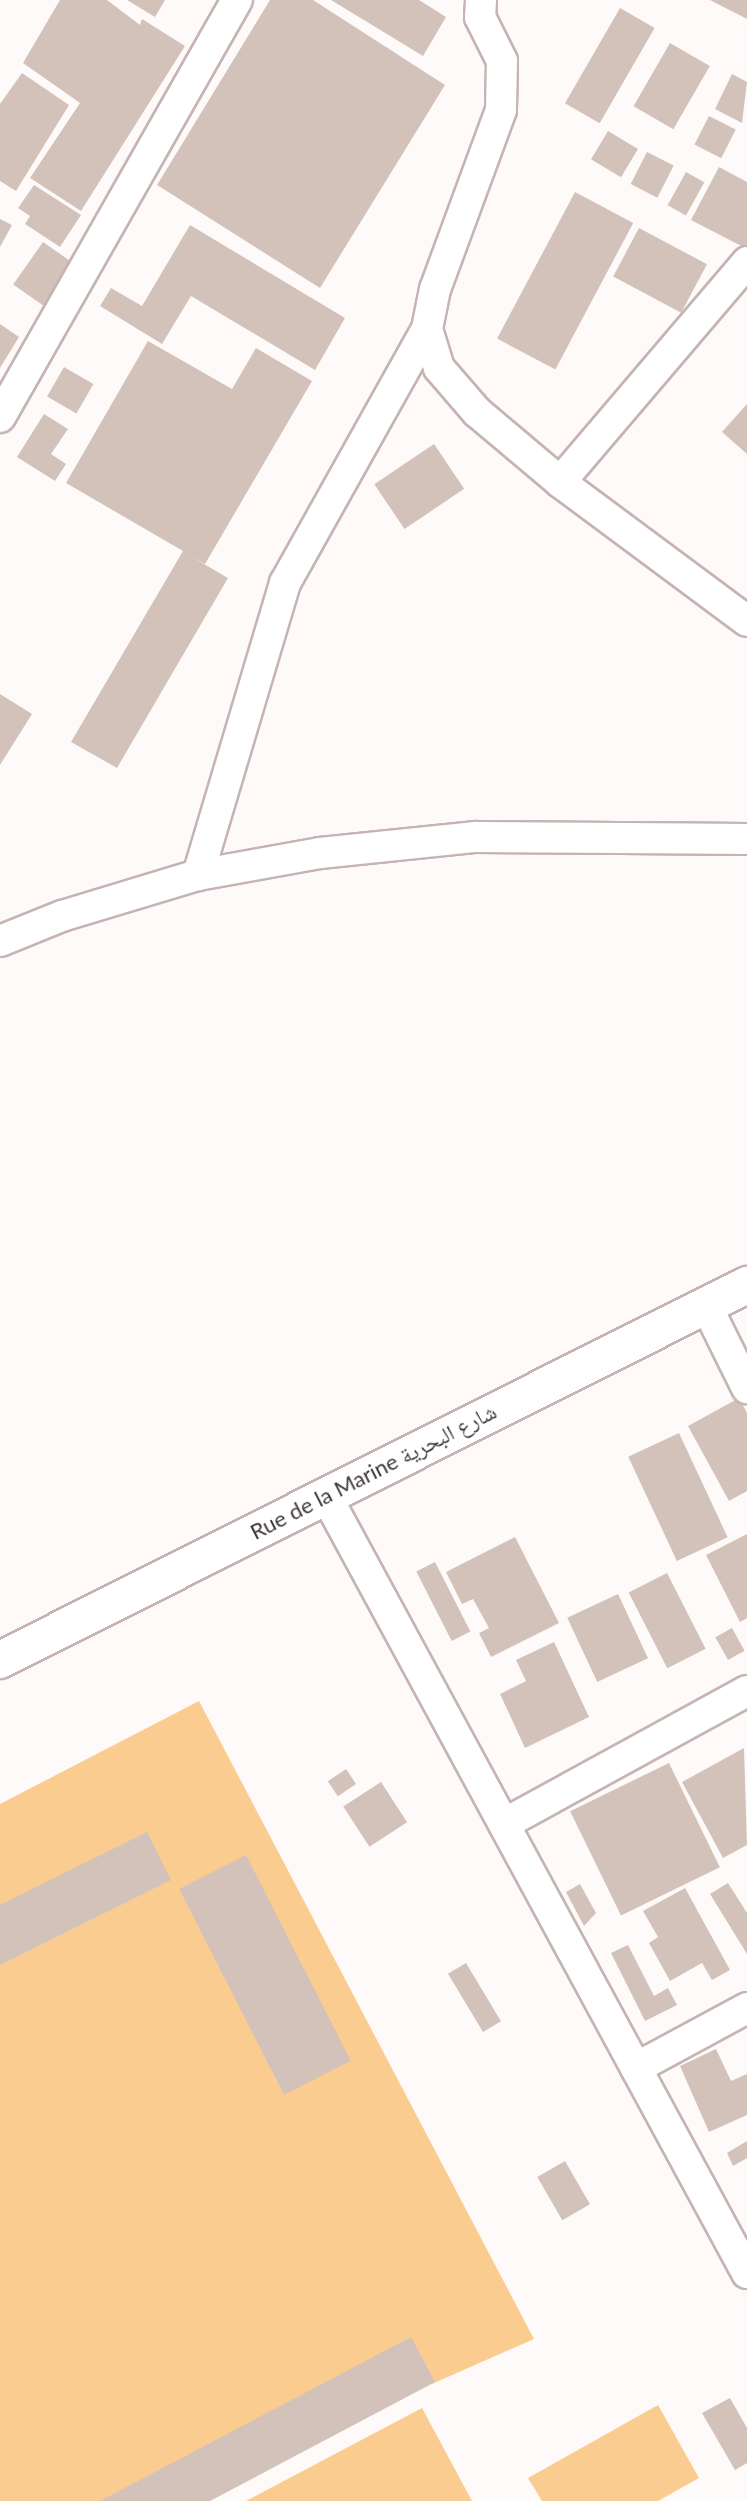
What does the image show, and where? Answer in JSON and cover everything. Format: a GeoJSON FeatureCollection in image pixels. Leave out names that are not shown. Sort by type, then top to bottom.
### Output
{"type":"FeatureCollection","features":[{"type":"Feature","properties":{"kind":"street"},"geometry":{"type":"LineString","coordinates":[[0,417],[237,0]]}},
{"type":"Feature","properties":{"kind":"street"},"geometry":{"type":"LineString","coordinates":[[198,875],[285,583],[427,329],[435,289],[501,110],[502,61],[480,17],[481,0]]}},
{"type":"Feature","properties":{"kind":"street"},"geometry":{"type":"LineString","coordinates":[[560,482],[747,262]]}},
{"type":"Feature","properties":{"kind":"street"},"geometry":{"type":"LineString","coordinates":[[427,329],[439,368],[456,390],[560,482],[747,621]]}},
{"type":"Feature","properties":{"kind":"street"},"geometry":{"type":"LineString","coordinates":[[0,941],[62,916],[198,875],[320,853],[476,837],[747,839]]}},
{"type":"Feature","properties":{"kind":"street","name":"Rue de la Marine شارع البحرية"},"geometry":{"type":"LineString","coordinates":[[0,1660],[325,1494],[747,1285]]}},
{"type":"Feature","properties":{"kind":"street"},"geometry":{"type":"LineString","coordinates":[[706,1305],[747,1388]]}},
{"type":"Feature","properties":{"kind":"street"},"geometry":{"type":"LineString","coordinates":[[325,1494],[747,2273]]}},
{"type":"Feature","properties":{"kind":"street"},"geometry":{"type":"LineString","coordinates":[[504,1824],[747,1691]]}},
{"type":"Feature","properties":{"kind":"street"},"geometry":{"type":"LineString","coordinates":[[636,2068],[747,2008]]}},
{"type":"Feature","properties":{"kind":"shaded area"},"geometry":{"type":"Polygon","coordinates":[[[199,1701],[534,2339],[167,2501],[0,2501],[0,1804],[199,1701]]]}},
{"type":"Feature","properties":{"kind":"shaded area"},"geometry":{"type":"Polygon","coordinates":[[[658,2405],[699,2478],[658,2501],[542,2501],[528,2478],[658,2405]]]}},
{"type":"Feature","properties":{"kind":"shaded area"},"geometry":{"type":"Polygon","coordinates":[[[422,2408],[472,2501],[246,2501],[422,2408]]]}},
{"type":"Feature","properties":{"kind":"building"},"geometry":{"type":"Polygon","coordinates":[[[60,0],[107,0],[140,25],[142,19],[185,46],[81,211],[30,178],[80,103],[23,63],[60,0]]]}},
{"type":"Feature","properties":{"kind":"building"},"geometry":{"type":"Polygon","coordinates":[[[127,0],[165,0],[155,17],[127,0]]]}},
{"type":"Feature","properties":{"kind":"building"},"geometry":{"type":"Polygon","coordinates":[[[270,0],[313,0],[445,85],[320,288],[157,185],[270,0]]]}},
{"type":"Feature","properties":{"kind":"building"},"geometry":{"type":"Polygon","coordinates":[[[331,0],[419,0],[446,17],[423,56],[331,0]]]}},
{"type":"Feature","properties":{"kind":"building"},"geometry":{"type":"Polygon","coordinates":[[[710,0],[747,0],[747,19],[710,0]]]}},
{"type":"Feature","properties":{"kind":"building"},"geometry":{"type":"Polygon","coordinates":[[[620,8],[655,28],[600,123],[565,103],[620,8]]]}},
{"type":"Feature","properties":{"kind":"building"},"geometry":{"type":"Polygon","coordinates":[[[670,43],[710,66],[673,129],[634,106],[670,43]]]}},
{"type":"Feature","properties":{"kind":"building"},"geometry":{"type":"Polygon","coordinates":[[[22,73],[69,105],[16,191],[0,181],[0,104],[22,73]]]}},
{"type":"Feature","properties":{"kind":"building"},"geometry":{"type":"Polygon","coordinates":[[[732,74],[747,82],[742,123],[715,109],[732,74]]]}},
{"type":"Feature","properties":{"kind":"building"},"geometry":{"type":"Polygon","coordinates":[[[709,116],[736,130],[721,158],[694,145],[709,116]]]}},
{"type":"Feature","properties":{"kind":"building"},"geometry":{"type":"Polygon","coordinates":[[[608,131],[638,149],[621,177],[591,159],[608,131]]]}},
{"type":"Feature","properties":{"kind":"building"},"geometry":{"type":"Polygon","coordinates":[[[647,152],[674,166],[657,198],[631,184],[647,152]]]}},
{"type":"Feature","properties":{"kind":"building"},"geometry":{"type":"Polygon","coordinates":[[[719,167],[747,182],[747,249],[691,220],[719,167]]]}},
{"type":"Feature","properties":{"kind":"building"},"geometry":{"type":"Polygon","coordinates":[[[686,172],[704,182],[686,215],[668,205],[686,172]]]}},
{"type":"Feature","properties":{"kind":"building"},"geometry":{"type":"Polygon","coordinates":[[[34,185],[81,215],[60,247],[25,224],[30,216],[18,208],[34,185]]]}},
{"type":"Feature","properties":{"kind":"building"},"geometry":{"type":"Polygon","coordinates":[[[575,192],[633,223],[555,370],[497,339],[575,192]]]}},
{"type":"Feature","properties":{"kind":"building"},"geometry":{"type":"Polygon","coordinates":[[[0,219],[12,225],[0,247],[0,219]]]}},
{"type":"Feature","properties":{"kind":"building"},"geometry":{"type":"Polygon","coordinates":[[[190,225],[345,318],[315,370],[191,296],[162,344],[100,306],[111,288],[142,306],[190,225]]]}},
{"type":"Feature","properties":{"kind":"building"},"geometry":{"type":"Polygon","coordinates":[[[639,228],[707,264],[681,313],[613,277],[639,228]]]}},
{"type":"Feature","properties":{"kind":"building"},"geometry":{"type":"Polygon","coordinates":[[[43,242],[73,263],[43,306],[13,285],[43,242]]]}},
{"type":"Feature","properties":{"kind":"building"},"geometry":{"type":"Polygon","coordinates":[[[0,324],[19,337],[0,368],[0,324]]]}},
{"type":"Feature","properties":{"kind":"building"},"geometry":{"type":"Polygon","coordinates":[[[148,341],[232,389],[256,348],[312,381],[205,564],[192,557],[228,578],[117,768],[71,742],[183,551],[66,483],[148,341]]]}},
{"type":"Feature","properties":{"kind":"building"},"geometry":{"type":"Polygon","coordinates":[[[64,367],[93,384],[76,413],[47,396],[64,367]]]}},
{"type":"Feature","properties":{"kind":"building"},"geometry":{"type":"Polygon","coordinates":[[[747,404],[747,454],[722,432],[747,404]]]}},
{"type":"Feature","properties":{"kind":"building"},"geometry":{"type":"Polygon","coordinates":[[[44,414],[68,429],[51,454],[66,464],[55,481],[17,457],[44,414]]]}},
{"type":"Feature","properties":{"kind":"building"},"geometry":{"type":"Polygon","coordinates":[[[434,444],[464,489],[405,529],[374,484],[434,444]]]}},
{"type":"Feature","properties":{"kind":"building"},"geometry":{"type":"Polygon","coordinates":[[[0,694],[32,714],[0,765],[0,694]]]}},
{"type":"Feature","properties":{"kind":"building"},"geometry":{"type":"Polygon","coordinates":[[[739,1398],[747,1413],[747,1491],[729,1501],[688,1426],[739,1398]]]}},
{"type":"Feature","properties":{"kind":"building"},"geometry":{"type":"Polygon","coordinates":[[[679,1433],[728,1537],[677,1561],[628,1457],[679,1433]]]}},
{"type":"Feature","properties":{"kind":"building"},"geometry":{"type":"Polygon","coordinates":[[[747,1534],[747,1618],[740,1622],[706,1555],[747,1534]]]}},
{"type":"Feature","properties":{"kind":"building"},"geometry":{"type":"Polygon","coordinates":[[[515,1537],[559,1623],[491,1657],[479,1633],[489,1628],[473,1599],[462,1604],[446,1572],[515,1537]]]}},
{"type":"Feature","properties":{"kind":"building"},"geometry":{"type":"Polygon","coordinates":[[[435,1562],[470,1631],[452,1641],[416,1572],[435,1562]]]}},
{"type":"Feature","properties":{"kind":"building"},"geometry":{"type":"Polygon","coordinates":[[[667,1573],[706,1649],[667,1668],[629,1593],[667,1573]]]}},
{"type":"Feature","properties":{"kind":"building"},"geometry":{"type":"Polygon","coordinates":[[[618,1594],[648,1658],[597,1682],[567,1618],[618,1594]]]}},
{"type":"Feature","properties":{"kind":"building"},"geometry":{"type":"Polygon","coordinates":[[[732,1628],[745,1651],[728,1660],[715,1637],[732,1628]]]}},
{"type":"Feature","properties":{"kind":"building"},"geometry":{"type":"Polygon","coordinates":[[[554,1642],[589,1717],[525,1748],[500,1694],[526,1681],[516,1660],[554,1642]]]}},
{"type":"Feature","properties":{"kind":"building"},"geometry":{"type":"Polygon","coordinates":[[[744,1748],[747,1845],[723,1858],[682,1782],[744,1748]]]}},
{"type":"Feature","properties":{"kind":"building"},"geometry":{"type":"Polygon","coordinates":[[[669,1763],[720,1867],[621,1915],[570,1811],[669,1763]]]}},
{"type":"Feature","properties":{"kind":"building"},"geometry":{"type":"Polygon","coordinates":[[[346,1769],[356,1784],[338,1796],[328,1781],[346,1769]]]}},
{"type":"Feature","properties":{"kind":"building"},"geometry":{"type":"Polygon","coordinates":[[[381,1782],[407,1822],[369,1847],[343,1807],[381,1782]]]}},
{"type":"Feature","properties":{"kind":"building"},"geometry":{"type":"Polygon","coordinates":[[[147,1832],[171,1880],[0,1965],[0,1905],[147,1832]]]}},
{"type":"Feature","properties":{"kind":"building"},"geometry":{"type":"Polygon","coordinates":[[[246,1855],[351,2061],[284,2095],[179,1889],[246,1855]]]}},
{"type":"Feature","properties":{"kind":"building"},"geometry":{"type":"Polygon","coordinates":[[[728,1883],[747,1913],[747,1954],[710,1894],[728,1883]]]}},
{"type":"Feature","properties":{"kind":"building"},"geometry":{"type":"Polygon","coordinates":[[[580,1884],[596,1913],[584,1926],[566,1892],[580,1884]]]}},
{"type":"Feature","properties":{"kind":"building"},"geometry":{"type":"Polygon","coordinates":[[[685,1888],[730,1970],[712,1980],[702,1963],[670,1981],[649,1943],[658,1937],[643,1911],[685,1888]]]}},
{"type":"Feature","properties":{"kind":"building"},"geometry":{"type":"Polygon","coordinates":[[[628,1945],[654,1996],[668,1988],[677,2005],[645,2021],[611,1953],[628,1945]]]}},
{"type":"Feature","properties":{"kind":"building"},"geometry":{"type":"Polygon","coordinates":[[[466,1963],[501,2021],[483,2032],[448,1974],[466,1963]]]}},
{"type":"Feature","properties":{"kind":"building"},"geometry":{"type":"Polygon","coordinates":[[[716,2049],[731,2081],[747,2074],[747,2115],[709,2132],[680,2066],[716,2049]]]}},
{"type":"Feature","properties":{"kind":"building"},"geometry":{"type":"Polygon","coordinates":[[[747,2141],[747,2158],[733,2166],[727,2153],[747,2141]]]}},
{"type":"Feature","properties":{"kind":"building"},"geometry":{"type":"Polygon","coordinates":[[[565,2161],[590,2204],[562,2220],[537,2177],[565,2161]]]}},
{"type":"Feature","properties":{"kind":"building"},"geometry":{"type":"Polygon","coordinates":[[[411,2337],[435,2382],[210,2501],[100,2501],[411,2337]]]}},
{"type":"Feature","properties":{"kind":"building"},"geometry":{"type":"Polygon","coordinates":[[[730,2398],[747,2428],[747,2463],[735,2470],[702,2413],[730,2398]]]}}]}
